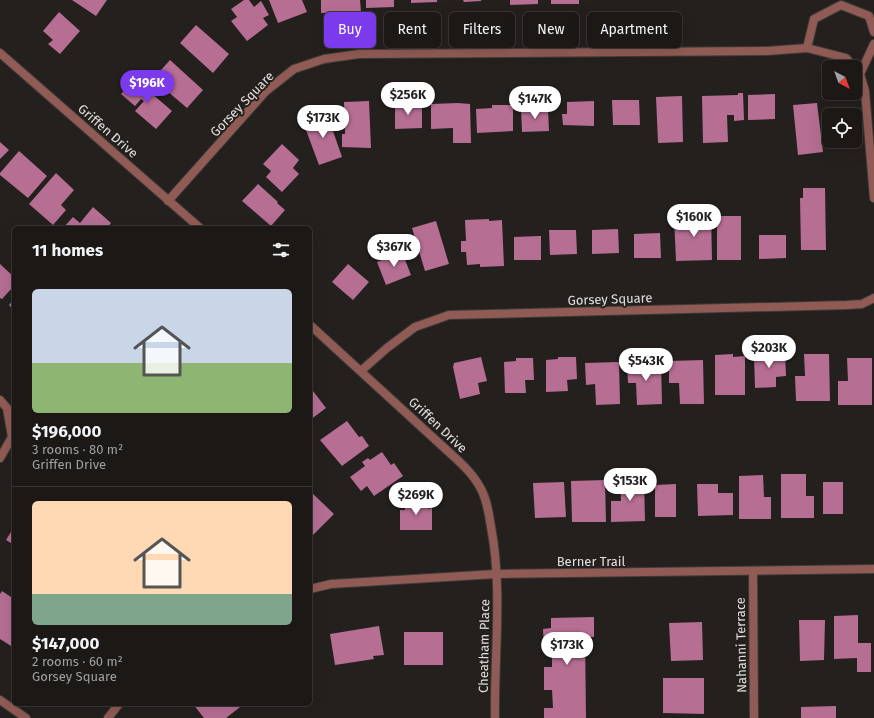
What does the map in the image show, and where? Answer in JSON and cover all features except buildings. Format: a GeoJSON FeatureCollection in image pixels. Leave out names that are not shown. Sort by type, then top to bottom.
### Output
{"type":"FeatureCollection","features":[{"type":"Feature","properties":{"kind":"street"},"geometry":{"type":"LineString","coordinates":[[807,48],[814,19],[841,4],[869,16],[874,32]]}},
{"type":"Feature","properties":{"kind":"street"},"geometry":{"type":"LineString","coordinates":[[862,61],[874,44]]}},
{"type":"Feature","properties":{"kind":"street","name":"Gorsey Square"},"geometry":{"type":"LineString","coordinates":[[168,201],[266,92],[294,69],[324,59],[359,54],[759,51],[807,48],[846,58],[848,60]]}},
{"type":"Feature","properties":{"kind":"street","name":"Griffen Drive"},"geometry":{"type":"LineString","coordinates":[[0,53],[198,226]]}},
{"type":"Feature","properties":{"kind":"street"},"geometry":{"type":"LineString","coordinates":[[862,84],[865,91],[874,198]]}},
{"type":"Feature","properties":{"kind":"street","name":"Gorsey Square"},"geometry":{"type":"LineString","coordinates":[[362,370],[387,348],[415,327],[449,315],[847,305],[862,304],[874,298]]}},
{"type":"Feature","properties":{"kind":"street","name":"Griffen Drive"},"geometry":{"type":"LineString","coordinates":[[312,327],[362,370],[451,454],[481,489],[494,540],[496,574]]}},
{"type":"Feature","properties":{"kind":"street"},"geometry":{"type":"LineString","coordinates":[[0,400],[7,408],[12,437],[0,458]]}},
{"type":"Feature","properties":{"kind":"street","name":"Berner Trail"},"geometry":{"type":"LineString","coordinates":[[312,589],[331,584],[496,574],[753,572],[874,569]]}},
{"type":"Feature","properties":{"kind":"street","name":"Nahanni Terrace"},"geometry":{"type":"LineString","coordinates":[[753,572],[754,718]]}},
{"type":"Feature","properties":{"kind":"street","name":"Cheatham Place"},"geometry":{"type":"LineString","coordinates":[[495,718],[496,574]]}},
{"type":"Feature","properties":{"kind":"street"},"geometry":{"type":"LineString","coordinates":[[0,700],[26,718]]}},
{"type":"Feature","properties":{"kind":"street"},"geometry":{"type":"LineString","coordinates":[[108,718],[117,706]]}}]}
